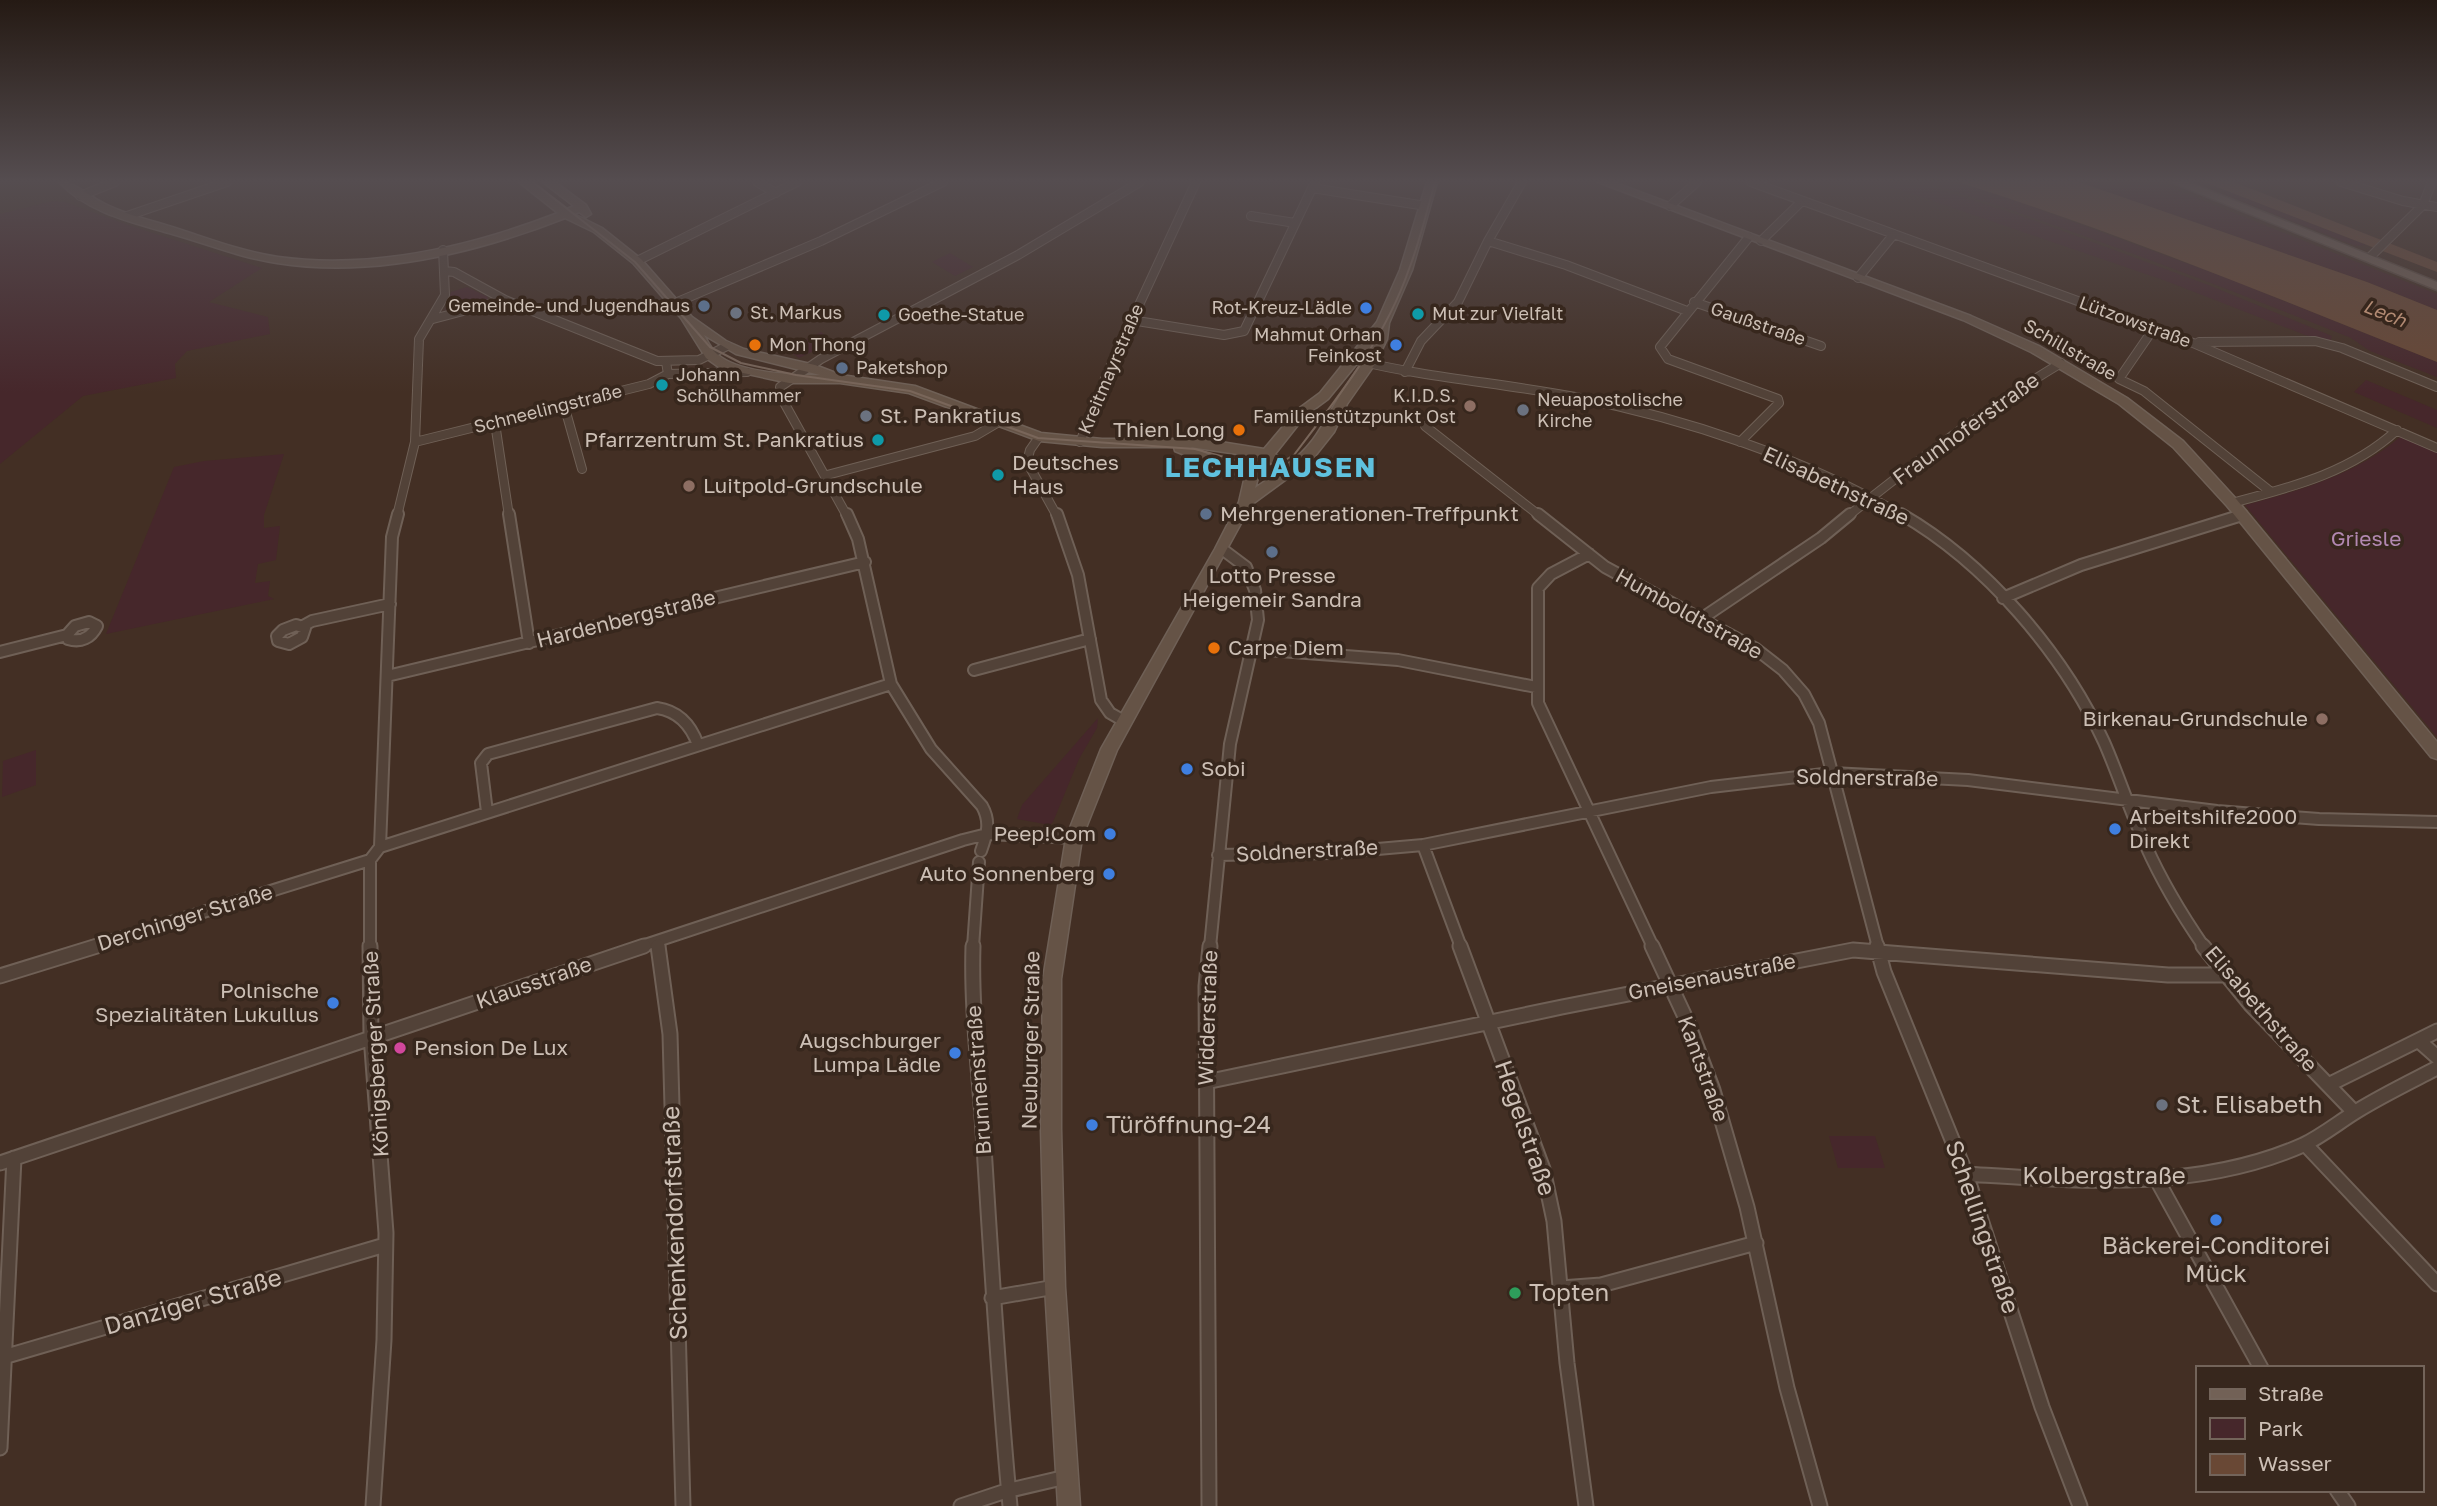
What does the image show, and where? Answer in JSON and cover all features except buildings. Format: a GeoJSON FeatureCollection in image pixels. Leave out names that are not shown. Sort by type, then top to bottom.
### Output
{"type":"FeatureCollection","features":[{"type":"Feature","properties":{"kind":"main road"},"geometry":{"type":"LineString","coordinates":[[2369,252],[2437,286]]}},
{"type":"Feature","properties":{"kind":"street"},"geometry":{"type":"LineString","coordinates":[[249,252],[275,260],[353,264],[428,252]]}},
{"type":"Feature","properties":{"kind":"street"},"geometry":{"type":"LineString","coordinates":[[380,848],[392,537],[415,442],[419,339],[445,295],[443,252]]}},
{"type":"Feature","properties":{"kind":"street"},"geometry":{"type":"LineString","coordinates":[[626,252],[686,316],[710,355],[724,365],[789,379],[840,379],[914,390],[1039,437],[1080,442],[1171,445],[1202,443],[1266,454],[1286,470]]}},
{"type":"Feature","properties":{"kind":"street"},"geometry":{"type":"LineString","coordinates":[[637,261],[655,252]]}},
{"type":"Feature","properties":{"kind":"street"},"geometry":{"type":"LineString","coordinates":[[675,303],[795,252]]}},
{"type":"Feature","properties":{"kind":"street"},"geometry":{"type":"LineString","coordinates":[[987,834],[988,817],[982,806],[930,750],[891,684],[865,562],[851,523],[780,393],[780,387],[807,368],[1023,252]]}},
{"type":"Feature","properties":{"kind":"street","name":"Kreitmayrstraße"},"geometry":{"type":"LineString","coordinates":[[1080,442],[1163,252]]}},
{"type":"Feature","properties":{"kind":"street"},"geometry":{"type":"LineString","coordinates":[[1132,320],[1223,335],[1244,331],[1281,252]]}},
{"type":"Feature","properties":{"kind":"street","name":"Neuburger Straße"},"geometry":{"type":"LineString","coordinates":[[1069,1506],[1055,1287],[1051,1129],[1052,979],[1074,838],[1108,749],[1222,549],[1246,502],[1252,473],[1301,413],[1324,396],[1382,323],[1412,252]]}},
{"type":"Feature","properties":{"kind":"street"},"geometry":{"type":"LineString","coordinates":[[1405,372],[1421,341],[1458,302],[1482,252]]}},
{"type":"Feature","properties":{"kind":"street","name":"Gaußstraße"},"geometry":{"type":"LineString","coordinates":[[1525,252],[1687,310]]}},
{"type":"Feature","properties":{"kind":"street"},"geometry":{"type":"LineString","coordinates":[[1740,442],[1779,403],[1778,399],[1663,355],[1661,344],[1694,302],[1742,252]]}},
{"type":"Feature","properties":{"kind":"street","name":"Schillstraße"},"geometry":{"type":"LineString","coordinates":[[1790,252],[1967,317],[2061,363],[2123,401],[2149,421],[2178,444],[2232,503],[2437,753]]}},
{"type":"Feature","properties":{"kind":"street"},"geometry":{"type":"LineString","coordinates":[[1858,278],[1879,252]]}},
{"type":"Feature","properties":{"kind":"street","name":"Lützowstraße"},"geometry":{"type":"LineString","coordinates":[[1945,252],[2193,343],[2437,448]]}},
{"type":"Feature","properties":{"kind":"street"},"geometry":{"type":"LineString","coordinates":[[445,271],[454,272],[505,300],[666,362],[696,361],[727,346]]}},
{"type":"Feature","properties":{"kind":"street"},"geometry":{"type":"LineString","coordinates":[[433,319],[505,300]]}},
{"type":"Feature","properties":{"kind":"street","name":"Gaußstraße"},"geometry":{"type":"LineString","coordinates":[[1694,302],[1821,346]]}},
{"type":"Feature","properties":{"kind":"street"},"geometry":{"type":"LineString","coordinates":[[686,316],[727,346],[759,357],[824,371],[840,379]]}},
{"type":"Feature","properties":{"kind":"street","name":"Neuburger Straße"},"geometry":{"type":"LineString","coordinates":[[1246,502],[1286,470],[1306,458],[1329,429],[1341,404],[1369,364],[1381,339],[1382,323]]}},
{"type":"Feature","properties":{"kind":"street","name":"Schillstraße"},"geometry":{"type":"LineString","coordinates":[[2154,328],[2119,379],[2144,391],[2271,492]]}},
{"type":"Feature","properties":{"kind":"street"},"geometry":{"type":"LineString","coordinates":[[2193,343],[2315,341],[2342,348],[2437,387]]}},
{"type":"Feature","properties":{"kind":"street","name":"Elisabethstraße"},"geometry":{"type":"LineString","coordinates":[[1354,360],[1405,372],[1602,402],[1671,419],[1740,442],[1871,498],[1929,531],[1956,551],[2003,598],[2059,667],[2087,709],[2112,756],[2155,867],[2225,975],[2328,1085]]}},
{"type":"Feature","properties":{"kind":"street"},"geometry":{"type":"LineString","coordinates":[[666,362],[668,373],[747,372]]}},
{"type":"Feature","properties":{"kind":"street","name":"Fraunhoferstraße"},"geometry":{"type":"LineString","coordinates":[[1702,619],[1814,544],[2003,398],[2061,363]]}},
{"type":"Feature","properties":{"kind":"street","name":"Schneelingstraße"},"geometry":{"type":"LineString","coordinates":[[415,442],[649,384],[668,373]]}},
{"type":"Feature","properties":{"kind":"street"},"geometry":{"type":"LineString","coordinates":[[564,405],[582,469]]}},
{"type":"Feature","properties":{"kind":"street"},"geometry":{"type":"LineString","coordinates":[[495,423],[529,643]]}},
{"type":"Feature","properties":{"kind":"street"},"geometry":{"type":"LineString","coordinates":[[827,475],[975,436],[997,423]]}},
{"type":"Feature","properties":{"kind":"street","name":"Humboldtstraße"},"geometry":{"type":"LineString","coordinates":[[1425,426],[1629,583],[1752,647],[1794,679],[1813,706],[1878,950]]}},
{"type":"Feature","properties":{"kind":"street"},"geometry":{"type":"LineString","coordinates":[[2232,503],[2300,483],[2365,457],[2383,445],[2397,430]]}},
{"type":"Feature","properties":{"kind":"street"},"geometry":{"type":"LineString","coordinates":[[1039,437],[1030,450],[1027,462],[1052,503],[1065,534],[1080,586],[1101,700],[1110,713],[1124,721]]}},
{"type":"Feature","properties":{"kind":"street"},"geometry":{"type":"LineString","coordinates":[[1171,445],[1234,470],[1252,473],[1286,470]]}},
{"type":"Feature","properties":{"kind":"street"},"geometry":{"type":"LineString","coordinates":[[2003,598],[2081,565],[2242,515]]}},
{"type":"Feature","properties":{"kind":"street","name":"Widderstraße"},"geometry":{"type":"LineString","coordinates":[[1209,1506],[1206,986],[1230,744],[1258,620],[1253,583],[1247,567],[1222,549]]}},
{"type":"Feature","properties":{"kind":"street","name":"Kantstraße"},"geometry":{"type":"LineString","coordinates":[[1589,554],[1551,574],[1538,588],[1536,687],[1544,719],[1670,985],[1713,1090],[1756,1243],[1787,1388],[1820,1506]]}},
{"type":"Feature","properties":{"kind":"street","name":"Hardenbergstraße"},"geometry":{"type":"LineString","coordinates":[[387,676],[865,562]]}},
{"type":"Feature","properties":{"kind":"street"},"geometry":{"type":"LineString","coordinates":[[303,626],[312,621],[390,604]]}},
{"type":"Feature","properties":{"kind":"street"},"geometry":{"type":"LineString","coordinates":[[0,652],[67,635]]}},
{"type":"Feature","properties":{"kind":"street"},"geometry":{"type":"LineString","coordinates":[[974,670],[1090,639]]}},
{"type":"Feature","properties":{"kind":"street"},"geometry":{"type":"LineString","coordinates":[[1253,649],[1398,660],[1536,687]]}},
{"type":"Feature","properties":{"kind":"street"},"geometry":{"type":"LineString","coordinates":[[370,860],[380,848],[891,684]]}},
{"type":"Feature","properties":{"kind":"street"},"geometry":{"type":"LineString","coordinates":[[488,812],[481,763],[488,754],[657,708],[671,709],[677,714],[698,745]]}},
{"type":"Feature","properties":{"kind":"street","name":"Soldnerstraße"},"geometry":{"type":"LineString","coordinates":[[1218,855],[1332,853],[1423,845],[1748,781],[1832,773],[1968,780],[2217,811],[2319,819],[2437,822]]}},
{"type":"Feature","properties":{"kind":"street","name":"Klausstraße"},"geometry":{"type":"LineString","coordinates":[[7,1161],[371,1036],[987,834],[1074,838]]}},
{"type":"Feature","properties":{"kind":"street","name":"Brunnenstraße"},"geometry":{"type":"LineString","coordinates":[[987,834],[980,856],[973,949],[974,1037],[992,1298]]}},
{"type":"Feature","properties":{"kind":"street","name":"Hegelstraße"},"geometry":{"type":"LineString","coordinates":[[1423,845],[1546,1180],[1554,1221],[1567,1363],[1586,1506]]}},
{"type":"Feature","properties":{"kind":"street","name":"Derchinger Straße"},"geometry":{"type":"LineString","coordinates":[[0,976],[370,860]]}},
{"type":"Feature","properties":{"kind":"street","name":"Königsberger Straße"},"geometry":{"type":"LineString","coordinates":[[370,860],[371,1036],[386,1245],[373,1506]]}},
{"type":"Feature","properties":{"kind":"street","name":"Schenkendorfstraße"},"geometry":{"type":"LineString","coordinates":[[657,942],[670,1034],[683,1506]]}},
{"type":"Feature","properties":{"kind":"street","name":"Gneisenaustraße"},"geometry":{"type":"LineString","coordinates":[[1206,1082],[1834,952],[1878,950],[2168,975],[2225,975]]}},
{"type":"Feature","properties":{"kind":"street","name":"Schellingstraße"},"geometry":{"type":"LineString","coordinates":[[1878,950],[1892,994],[1930,1080],[1966,1174],[2042,1407],[2080,1506]]}},
{"type":"Feature","properties":{"kind":"street"},"geometry":{"type":"LineString","coordinates":[[2354,1112],[2328,1085],[2437,1031]]}},
{"type":"Feature","properties":{"kind":"street"},"geometry":{"type":"LineString","coordinates":[[2419,1041],[2437,1057]]}},
{"type":"Feature","properties":{"kind":"street","name":"Kolbergstraße"},"geometry":{"type":"LineString","coordinates":[[1966,1174],[2157,1180],[2193,1178],[2272,1157],[2305,1144],[2354,1112],[2437,1068]]}},
{"type":"Feature","properties":{"kind":"street"},"geometry":{"type":"LineString","coordinates":[[2305,1144],[2437,1283]]}},
{"type":"Feature","properties":{"kind":"street"},"geometry":{"type":"LineString","coordinates":[[0,1448],[7,1161]]}},
{"type":"Feature","properties":{"kind":"street"},"geometry":{"type":"LineString","coordinates":[[2157,1180],[2260,1366]]}},
{"type":"Feature","properties":{"kind":"street"},"geometry":{"type":"LineString","coordinates":[[1561,1288],[1601,1285],[1756,1243]]}},
{"type":"Feature","properties":{"kind":"street","name":"Danziger Straße"},"geometry":{"type":"LineString","coordinates":[[3,1358],[386,1245]]}},
{"type":"Feature","properties":{"kind":"street"},"geometry":{"type":"LineString","coordinates":[[1008,1499],[992,1298],[1055,1287]]}},
{"type":"Feature","properties":{"kind":"street"},"geometry":{"type":"LineString","coordinates":[[961,1506],[1008,1499],[1066,1477]]}},
{"type":"Feature","properties":{"kind":"green space"},"geometry":{"type":"Polygon","coordinates":[[[0,252],[213,252],[262,268],[209,302],[268,317],[270,334],[187,351],[175,364],[176,378],[83,396],[0,464],[0,252]]]}},
{"type":"Feature","properties":{"kind":"green space"},"geometry":{"type":"Polygon","coordinates":[[[2082,252],[2120,252],[2332,336],[2330,341],[2305,335],[2166,281],[2082,252]]]}},
{"type":"Feature","properties":{"kind":"green space"},"geometry":{"type":"Polygon","coordinates":[[[2129,252],[2157,252],[2437,362],[2437,377],[2370,351],[2351,338],[2129,252]]]}},
{"type":"Feature","properties":{"kind":"green space"},"geometry":{"type":"Polygon","coordinates":[[[2281,252],[2333,252],[2437,294],[2437,310],[2281,252]]]}},
{"type":"Feature","properties":{"kind":"green space"},"geometry":{"type":"Polygon","coordinates":[[[950,253],[973,267],[955,276],[932,262],[950,253]]]}},
{"type":"Feature","properties":{"kind":"green space"},"geometry":{"type":"Polygon","coordinates":[[[467,287],[488,297],[486,302],[450,312],[445,310],[451,292],[467,287]]]}},
{"type":"Feature","properties":{"kind":"green space"},"geometry":{"type":"Polygon","coordinates":[[[821,332],[833,342],[799,358],[786,349],[821,332]]]}},
{"type":"Feature","properties":{"kind":"green space"},"geometry":{"type":"Polygon","coordinates":[[[2366,380],[2437,410],[2437,428],[2354,392],[2366,380]]]}},
{"type":"Feature","properties":{"kind":"green space","name":"Griesle"},"geometry":{"type":"Polygon","coordinates":[[[2400,437],[2437,452],[2437,737],[2245,505],[2327,480],[2365,461],[2400,437]]]}},
{"type":"Feature","properties":{"kind":"green space"},"geometry":{"type":"Polygon","coordinates":[[[284,454],[264,515],[264,528],[280,526],[276,560],[258,564],[255,583],[270,581],[268,596],[274,599],[106,634],[174,467],[204,461],[284,454]]]}},
{"type":"Feature","properties":{"kind":"green space"},"geometry":{"type":"Polygon","coordinates":[[[1098,718],[1097,728],[1079,759],[1053,822],[1050,825],[1017,819],[1022,805],[1098,718]]]}},
{"type":"Feature","properties":{"kind":"green space"},"geometry":{"type":"Polygon","coordinates":[[[36,750],[36,785],[2,797],[3,761],[36,750]]]}},
{"type":"Feature","properties":{"kind":"green space"},"geometry":{"type":"Polygon","coordinates":[[[1829,1136],[1875,1136],[1885,1168],[1838,1168],[1829,1136]]]}},
{"type":"Feature","properties":{"kind":"water","name":"Lech"},"geometry":{"type":"Polygon","coordinates":[[[2159,252],[2281,252],[2367,282],[2437,310],[2437,362],[2159,252]]]}},
{"type":"Feature","properties":{"kind":"water"},"geometry":{"type":"Polygon","coordinates":[[[2386,252],[2412,252],[2437,262],[2437,272],[2386,252]]]}},
{"type":"Feature","properties":{"kind":"tram line"},"geometry":{"type":"LineString","coordinates":[[623,252],[635,262],[710,347],[741,363],[796,375],[910,391],[1038,438],[1195,449],[1257,466],[1280,463],[1294,455],[1343,389],[1387,319],[1415,252]]}},
{"type":"Feature","properties":{"kind":"place","name":"Gemeinde- und Jugendhaus"},"geometry":{"type":"Point","coordinates":[704,306]}},
{"type":"Feature","properties":{"kind":"place","name":"Rot-Kreuz-Lädle"},"geometry":{"type":"Point","coordinates":[1366,308]}},
{"type":"Feature","properties":{"kind":"place","name":"St. Markus"},"geometry":{"type":"Point","coordinates":[736,313]}},
{"type":"Feature","properties":{"kind":"place","name":"Mut zur Vielfalt"},"geometry":{"type":"Point","coordinates":[1418,314]}},
{"type":"Feature","properties":{"kind":"place","name":"Goethe-Statue"},"geometry":{"type":"Point","coordinates":[884,315]}},
{"type":"Feature","properties":{"kind":"place","name":"Mon Thong"},"geometry":{"type":"Point","coordinates":[755,345]}},
{"type":"Feature","properties":{"kind":"place","name":"Mahmut Orhan Feinkost"},"geometry":{"type":"Point","coordinates":[1396,345]}},
{"type":"Feature","properties":{"kind":"place","name":"Paketshop"},"geometry":{"type":"Point","coordinates":[842,368]}},
{"type":"Feature","properties":{"kind":"place","name":"Johann Schöllhammer"},"geometry":{"type":"Point","coordinates":[662,385]}},
{"type":"Feature","properties":{"kind":"place","name":"K.I.D.S. Familienstützpunkt Ost"},"geometry":{"type":"Point","coordinates":[1470,406]}},
{"type":"Feature","properties":{"kind":"place","name":"Neuapostolische Kirche"},"geometry":{"type":"Point","coordinates":[1523,410]}},
{"type":"Feature","properties":{"kind":"place","name":"St. Pankratius"},"geometry":{"type":"Point","coordinates":[866,416]}},
{"type":"Feature","properties":{"kind":"place","name":"Thien Long"},"geometry":{"type":"Point","coordinates":[1239,430]}},
{"type":"Feature","properties":{"kind":"place","name":"Pfarrzentrum St. Pankratius"},"geometry":{"type":"Point","coordinates":[878,440]}},
{"type":"Feature","properties":{"kind":"place","name":"Deutsches Haus"},"geometry":{"type":"Point","coordinates":[998,475]}},
{"type":"Feature","properties":{"kind":"place","name":"Luitpold-Grundschule"},"geometry":{"type":"Point","coordinates":[689,486]}},
{"type":"Feature","properties":{"kind":"place","name":"Mehrgenerationen-Treffpunkt"},"geometry":{"type":"Point","coordinates":[1206,514]}},
{"type":"Feature","properties":{"kind":"place","name":"Lotto Presse Heigemeir Sandra"},"geometry":{"type":"Point","coordinates":[1272,552]}},
{"type":"Feature","properties":{"kind":"place","name":"Carpe Diem"},"geometry":{"type":"Point","coordinates":[1214,648]}},
{"type":"Feature","properties":{"kind":"place","name":"Birkenau-Grundschule"},"geometry":{"type":"Point","coordinates":[2322,719]}},
{"type":"Feature","properties":{"kind":"place","name":"Sobi"},"geometry":{"type":"Point","coordinates":[1187,769]}},
{"type":"Feature","properties":{"kind":"place","name":"Arbeitshilfe2000 Direkt"},"geometry":{"type":"Point","coordinates":[2115,829]}},
{"type":"Feature","properties":{"kind":"place","name":"Peep!Com"},"geometry":{"type":"Point","coordinates":[1110,834]}},
{"type":"Feature","properties":{"kind":"place","name":"Auto Sonnenberg"},"geometry":{"type":"Point","coordinates":[1109,874]}},
{"type":"Feature","properties":{"kind":"place","name":"Polnische Spezialitäten Lukullus"},"geometry":{"type":"Point","coordinates":[333,1003]}},
{"type":"Feature","properties":{"kind":"place","name":"Pension De Lux"},"geometry":{"type":"Point","coordinates":[400,1048]}},
{"type":"Feature","properties":{"kind":"place","name":"Augschburger Lumpa Lädle"},"geometry":{"type":"Point","coordinates":[955,1053]}},
{"type":"Feature","properties":{"kind":"place","name":"St. Elisabeth"},"geometry":{"type":"Point","coordinates":[2162,1105]}},
{"type":"Feature","properties":{"kind":"place","name":"Türöffnung-24"},"geometry":{"type":"Point","coordinates":[1092,1125]}},
{"type":"Feature","properties":{"kind":"place","name":"Bäckerei-Conditorei Mück"},"geometry":{"type":"Point","coordinates":[2216,1220]}},
{"type":"Feature","properties":{"kind":"place","name":"Topten"},"geometry":{"type":"Point","coordinates":[1515,1293]}},
{"type":"Feature","properties":{"kind":"district","name":"LECHHAUSEN"},"geometry":{"type":"Point","coordinates":[1271,467]}}]}
